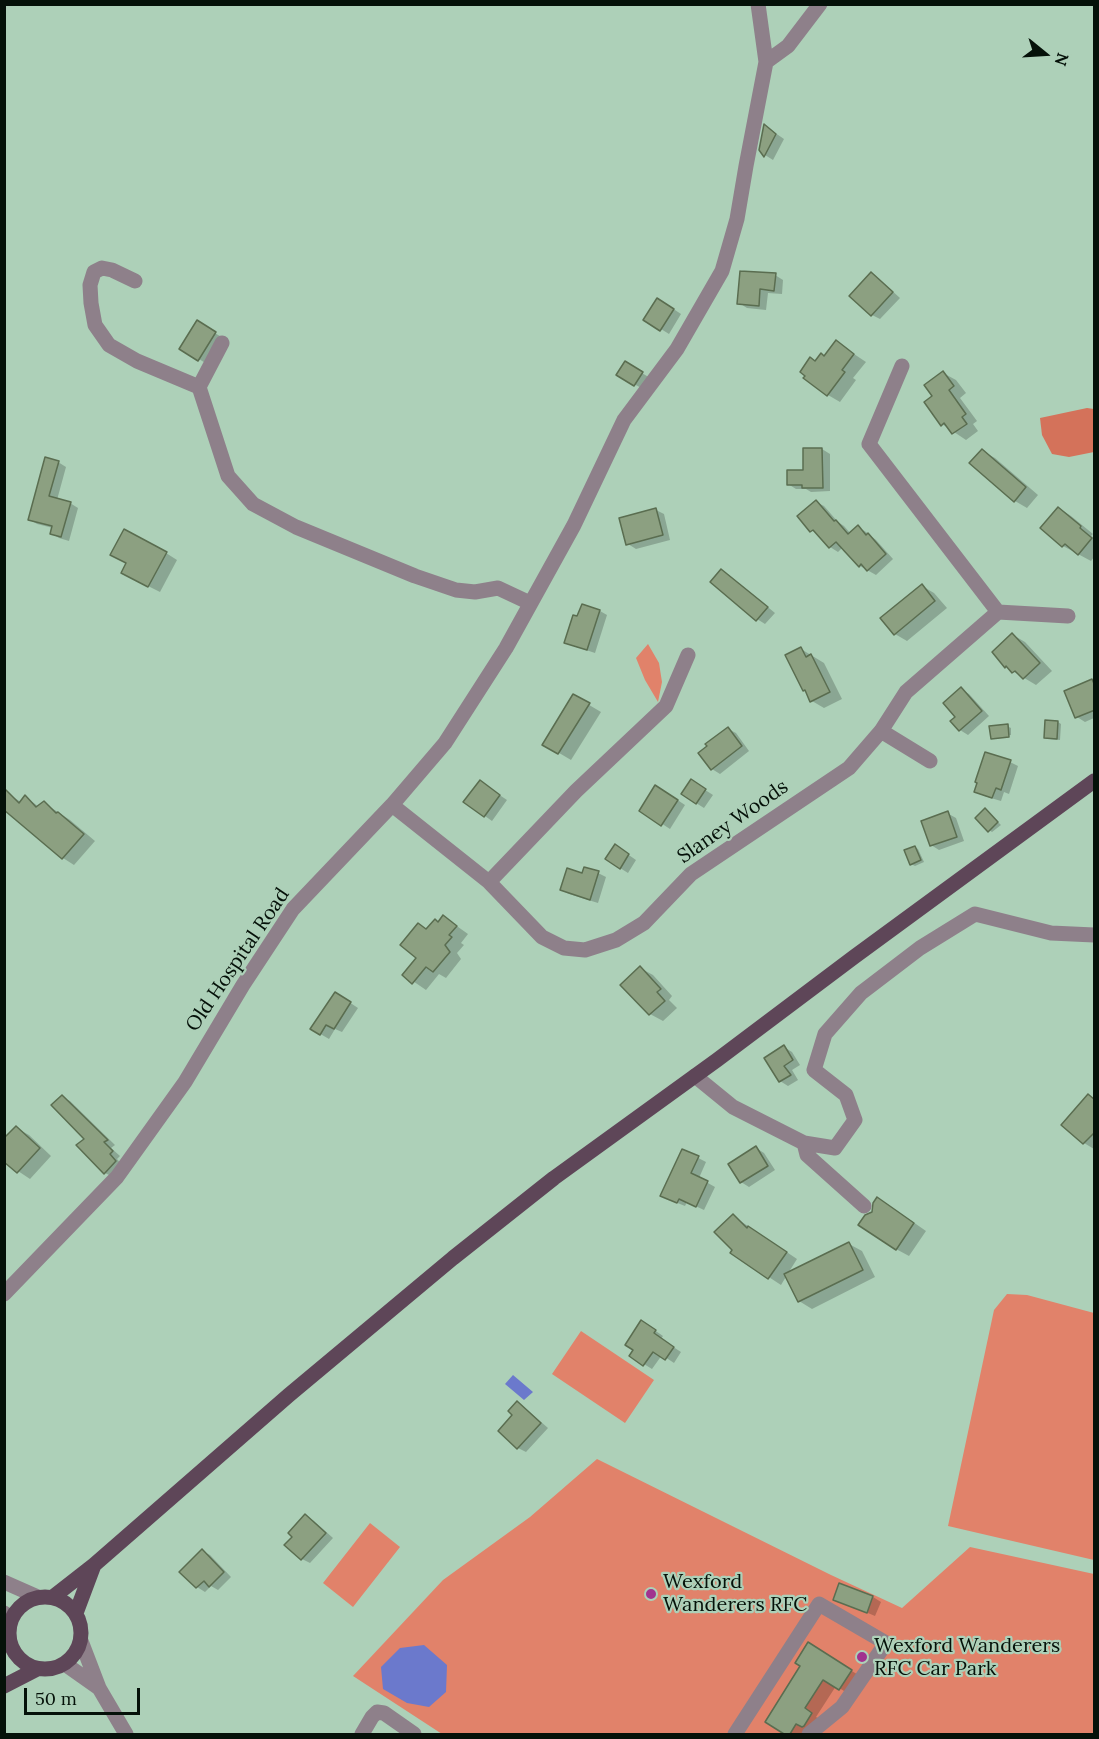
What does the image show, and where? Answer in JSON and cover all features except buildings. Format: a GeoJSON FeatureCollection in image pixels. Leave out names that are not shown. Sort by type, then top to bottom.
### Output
{"type":"FeatureCollection","features":[{"type":"Feature","properties":{"kind":"main road"},"geometry":{"type":"LineString","coordinates":[[45,1597],[66,1603],[76,1613],[81,1626],[81,1641],[75,1654],[65,1664],[52,1669],[37,1669],[24,1663],[14,1653],[7,1632],[15,1612],[25,1602],[45,1597],[94,1565],[289,1395],[453,1258],[554,1178],[1095,781]]}},
{"type":"Feature","properties":{"kind":"main road"},"geometry":{"type":"LineString","coordinates":[[76,1613],[94,1565]]}},
{"type":"Feature","properties":{"kind":"main road"},"geometry":{"type":"LineString","coordinates":[[4,1686],[37,1669]]}},
{"type":"Feature","properties":{"kind":"street","name":"Old Hospital Road"},"geometry":{"type":"LineString","coordinates":[[4,1294],[117,1177],[185,1082],[243,985],[293,909],[392,805],[445,742],[506,648],[574,525],[624,420],[677,348],[722,271],[737,219],[766,63],[758,4]]}},
{"type":"Feature","properties":{"kind":"street"},"geometry":{"type":"LineString","coordinates":[[766,63],[788,46],[820,4]]}},
{"type":"Feature","properties":{"kind":"street"},"geometry":{"type":"LineString","coordinates":[[135,281],[112,270],[102,268],[94,272],[90,285],[95,325],[109,345],[137,361],[199,387]]}},
{"type":"Feature","properties":{"kind":"street"},"geometry":{"type":"LineString","coordinates":[[222,343],[199,387],[228,476],[254,504],[296,527],[415,576],[456,590],[476,592],[498,588],[530,603]]}},
{"type":"Feature","properties":{"kind":"street"},"geometry":{"type":"LineString","coordinates":[[902,366],[869,444],[998,612],[1068,616]]}},
{"type":"Feature","properties":{"kind":"street","name":"Slaney Woods"},"geometry":{"type":"LineString","coordinates":[[392,805],[489,882],[542,937],[564,948],[585,950],[616,940],[644,923],[691,874],[849,768],[881,731],[906,692],[998,612]]}},
{"type":"Feature","properties":{"kind":"street"},"geometry":{"type":"LineString","coordinates":[[489,882],[576,791],[666,705],[688,655]]}},
{"type":"Feature","properties":{"kind":"street"},"geometry":{"type":"LineString","coordinates":[[881,731],[930,761]]}},
{"type":"Feature","properties":{"kind":"street"},"geometry":{"type":"LineString","coordinates":[[694,1076],[733,1107],[804,1143],[836,1148],[855,1120],[846,1095],[814,1070],[825,1034],[861,993],[920,948],[975,914],[1052,933],[1095,935]]}},
{"type":"Feature","properties":{"kind":"street"},"geometry":{"type":"LineString","coordinates":[[804,1143],[807,1155],[864,1206]]}},
{"type":"Feature","properties":{"kind":"street"},"geometry":{"type":"LineString","coordinates":[[4,1582],[45,1597]]}},
{"type":"Feature","properties":{"kind":"street"},"geometry":{"type":"LineString","coordinates":[[735,1734],[819,1604],[886,1643],[842,1707],[809,1734]]}},
{"type":"Feature","properties":{"kind":"street"},"geometry":{"type":"LineString","coordinates":[[81,1641],[99,1688],[126,1734]]}},
{"type":"Feature","properties":{"kind":"street"},"geometry":{"type":"LineString","coordinates":[[65,1664],[99,1688]]}},
{"type":"Feature","properties":{"kind":"street"},"geometry":{"type":"LineString","coordinates":[[362,1734],[377,1712],[384,1713],[414,1734]]}},
{"type":"Feature","properties":{"kind":"shaded area"},"geometry":{"type":"Polygon","coordinates":[[[1087,408],[1094,409],[1094,452],[1069,457],[1052,454],[1042,435],[1040,418],[1087,408]]]}},
{"type":"Feature","properties":{"kind":"shaded area"},"geometry":{"type":"Polygon","coordinates":[[[648,644],[659,663],[662,682],[658,702],[636,658],[648,644]]]}},
{"type":"Feature","properties":{"kind":"shaded area"},"geometry":{"type":"Polygon","coordinates":[[[1007,1294],[1027,1295],[1094,1313],[1094,1560],[948,1526],[994,1310],[1007,1294]]]}},
{"type":"Feature","properties":{"kind":"shaded area"},"geometry":{"type":"Polygon","coordinates":[[[581,1331],[654,1380],[625,1423],[552,1374],[581,1331]]]}},
{"type":"Feature","properties":{"kind":"shaded area","name":"Wexford Wanderers RFC"},"geometry":{"type":"Polygon","coordinates":[[[597,1459],[902,1608],[970,1547],[1094,1574],[1094,1734],[442,1734],[353,1676],[443,1580],[530,1517],[597,1459]]]}},
{"type":"Feature","properties":{"kind":"shaded area"},"geometry":{"type":"Polygon","coordinates":[[[370,1523],[400,1547],[353,1607],[323,1583],[370,1523]]]}},
{"type":"Feature","properties":{"kind":"water"},"geometry":{"type":"Polygon","coordinates":[[[513,1375],[533,1392],[524,1400],[505,1384],[513,1375]]]}},
{"type":"Feature","properties":{"kind":"water"},"geometry":{"type":"Polygon","coordinates":[[[424,1645],[447,1665],[446,1692],[429,1707],[407,1703],[383,1689],[381,1667],[400,1648],[424,1645]]]}},
{"type":"Feature","properties":{"kind":"place","name":"Wexford Wanderers RFC"},"geometry":{"type":"Point","coordinates":[651,1594]}},
{"type":"Feature","properties":{"kind":"place","name":"Wexford Wanderers RFC Car Park"},"geometry":{"type":"Point","coordinates":[862,1657]}}]}
